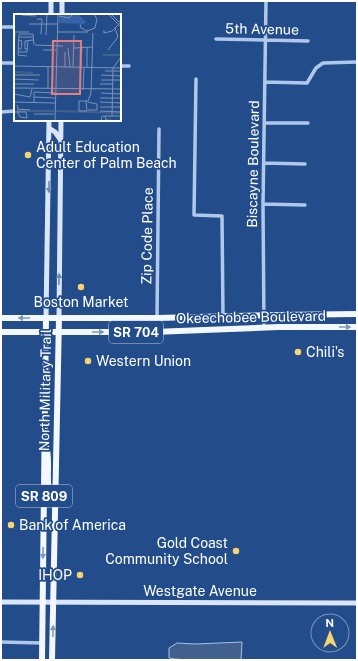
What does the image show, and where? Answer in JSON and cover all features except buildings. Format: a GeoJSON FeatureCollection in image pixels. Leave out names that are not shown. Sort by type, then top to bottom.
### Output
{"type":"FeatureCollection","features":[{"type":"Feature","properties":{"kind":"main road"},"geometry":{"type":"LineString","coordinates":[[51,1],[51,14]]}},
{"type":"Feature","properties":{"kind":"main road"},"geometry":{"type":"LineString","coordinates":[[62,1],[62,14]]}},
{"type":"Feature","properties":{"kind":"main road","name":"North Military Trail"},"geometry":{"type":"LineString","coordinates":[[42,660],[49,121]]}},
{"type":"Feature","properties":{"kind":"main road","name":"North Military Trail"},"geometry":{"type":"LineString","coordinates":[[52,660],[59,332],[61,121]]}},
{"type":"Feature","properties":{"kind":"main road"},"geometry":{"type":"LineString","coordinates":[[49,128],[55,132],[61,140]]}},
{"type":"Feature","properties":{"kind":"main road","name":"Okeechobee Boulevard"},"geometry":{"type":"LineString","coordinates":[[1,318],[157,318],[357,314]]}},
{"type":"Feature","properties":{"kind":"main road","name":"Okeechobee Boulevard"},"geometry":{"type":"LineString","coordinates":[[1,332],[153,332],[264,328],[357,327]]}},
{"type":"Feature","properties":{"kind":"main road"},"geometry":{"type":"LineString","coordinates":[[44,441],[49,454],[49,495],[55,502]]}},
{"type":"Feature","properties":{"kind":"main road","name":"Westgate Avenue"},"geometry":{"type":"LineString","coordinates":[[1,602],[357,603]]}},
{"type":"Feature","properties":{"kind":"street","name":"Biscayne Boulevard"},"geometry":{"type":"LineString","coordinates":[[264,328],[263,204],[266,1]]}},
{"type":"Feature","properties":{"kind":"street"},"geometry":{"type":"LineString","coordinates":[[1,27],[14,27]]}},
{"type":"Feature","properties":{"kind":"street","name":"5th Avenue"},"geometry":{"type":"LineString","coordinates":[[216,39],[308,41]]}},
{"type":"Feature","properties":{"kind":"street"},"geometry":{"type":"LineString","coordinates":[[1,63],[14,62]]}},
{"type":"Feature","properties":{"kind":"street"},"geometry":{"type":"LineString","coordinates":[[265,82],[306,83],[316,68],[323,63],[357,62]]}},
{"type":"Feature","properties":{"kind":"street"},"geometry":{"type":"LineString","coordinates":[[121,66],[129,66]]}},
{"type":"Feature","properties":{"kind":"street"},"geometry":{"type":"LineString","coordinates":[[196,79],[194,216],[222,216],[223,317]]}},
{"type":"Feature","properties":{"kind":"street"},"geometry":{"type":"LineString","coordinates":[[1,112],[14,111]]}},
{"type":"Feature","properties":{"kind":"street"},"geometry":{"type":"LineString","coordinates":[[264,123],[308,123]]}},
{"type":"Feature","properties":{"kind":"street","name":"Zip Code Place"},"geometry":{"type":"LineString","coordinates":[[157,318],[159,129]]}},
{"type":"Feature","properties":{"kind":"street"},"geometry":{"type":"LineString","coordinates":[[264,164],[305,164]]}},
{"type":"Feature","properties":{"kind":"street"},"geometry":{"type":"LineString","coordinates":[[263,204],[305,205]]}},
{"type":"Feature","properties":{"kind":"street"},"geometry":{"type":"LineString","coordinates":[[1,642],[42,643]]}},
{"type":"Feature","properties":{"kind":"water"},"geometry":{"type":"Polygon","coordinates":[[[242,642],[241,660],[193,660],[169,658],[169,648],[177,643],[195,644],[242,642]]]}},
{"type":"Feature","properties":{"kind":"place","name":"Adult Education Center of Palm Beach"},"geometry":{"type":"Point","coordinates":[28,155]}},
{"type":"Feature","properties":{"kind":"place","name":"Boston Market"},"geometry":{"type":"Point","coordinates":[81,287]}},
{"type":"Feature","properties":{"kind":"place","name":"Chili's"},"geometry":{"type":"Point","coordinates":[298,352]}},
{"type":"Feature","properties":{"kind":"place","name":"Western Union"},"geometry":{"type":"Point","coordinates":[88,361]}},
{"type":"Feature","properties":{"kind":"place","name":"Bank of America"},"geometry":{"type":"Point","coordinates":[11,525]}},
{"type":"Feature","properties":{"kind":"place","name":"Gold Coast Community School"},"geometry":{"type":"Point","coordinates":[236,551]}},
{"type":"Feature","properties":{"kind":"place","name":"IHOP"},"geometry":{"type":"Point","coordinates":[80,575]}}]}
